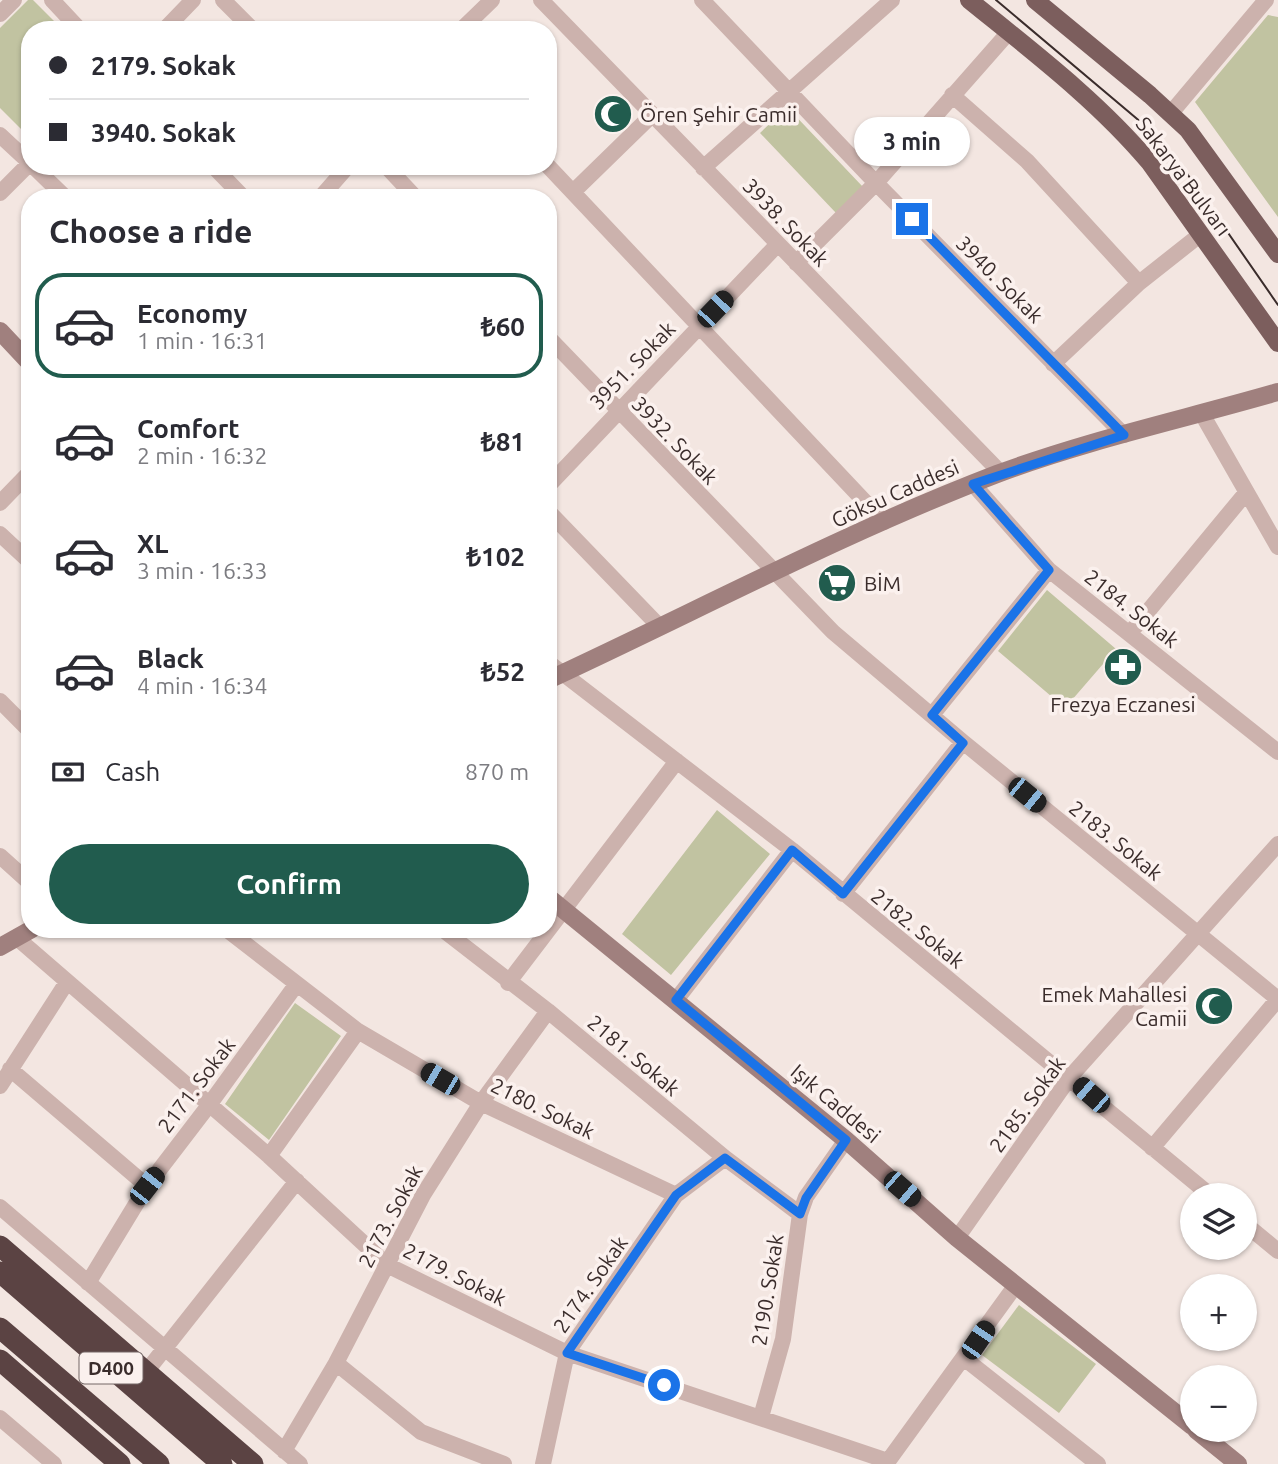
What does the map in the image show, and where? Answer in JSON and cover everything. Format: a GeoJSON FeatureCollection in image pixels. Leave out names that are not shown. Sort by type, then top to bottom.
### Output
{"type":"FeatureCollection","features":[{"type":"Feature","properties":{"kind":"highway"},"geometry":{"type":"LineString","coordinates":[[0,1245],[253,1464]]}},
{"type":"Feature","properties":{"kind":"highway","name":"D400"},"geometry":{"type":"LineString","coordinates":[[0,1272],[222,1464]]}},
{"type":"Feature","properties":{"kind":"highway","name":"D400"},"geometry":{"type":"LineString","coordinates":[[0,1328],[159,1464]]}},
{"type":"Feature","properties":{"kind":"highway"},"geometry":{"type":"LineString","coordinates":[[0,1360],[120,1464]]}},
{"type":"Feature","properties":{"kind":"main road","name":"Sakarya Bulvarı"},"geometry":{"type":"LineString","coordinates":[[969,0],[1126,135],[1201,234],[1278,343]]}},
{"type":"Feature","properties":{"kind":"main road","name":"Sakarya Bulvarı"},"geometry":{"type":"LineString","coordinates":[[1035,0],[1171,113],[1206,152],[1278,254]]}},
{"type":"Feature","properties":{"kind":"street"},"geometry":{"type":"LineString","coordinates":[[0,14],[14,0]]}},
{"type":"Feature","properties":{"kind":"street"},"geometry":{"type":"LineString","coordinates":[[52,0],[72,21]]}},
{"type":"Feature","properties":{"kind":"street"},"geometry":{"type":"LineString","coordinates":[[173,21],[193,0]]}},
{"type":"Feature","properties":{"kind":"street"},"geometry":{"type":"LineString","coordinates":[[223,0],[244,21]]}},
{"type":"Feature","properties":{"kind":"street"},"geometry":{"type":"LineString","coordinates":[[470,21],[492,0]]}},
{"type":"Feature","properties":{"kind":"street","name":"3938. Sokak"},"geometry":{"type":"LineString","coordinates":[[541,0],[1001,472]]}},
{"type":"Feature","properties":{"kind":"street","name":"3940. Sokak"},"geometry":{"type":"LineString","coordinates":[[702,0],[876,183],[1124,435]]}},
{"type":"Feature","properties":{"kind":"street"},"geometry":{"type":"LineString","coordinates":[[703,168],[892,0]]}},
{"type":"Feature","properties":{"kind":"street"},"geometry":{"type":"LineString","coordinates":[[1171,113],[1266,0]]}},
{"type":"Feature","properties":{"kind":"street"},"geometry":{"type":"LineString","coordinates":[[796,263],[876,183],[1009,32]]}},
{"type":"Feature","properties":{"kind":"street"},"geometry":{"type":"LineString","coordinates":[[952,95],[1027,161],[1139,283]]}},
{"type":"Feature","properties":{"kind":"street"},"geometry":{"type":"LineString","coordinates":[[573,192],[652,115]]}},
{"type":"Feature","properties":{"kind":"street"},"geometry":{"type":"LineString","coordinates":[[0,135],[21,155]]}},
{"type":"Feature","properties":{"kind":"street"},"geometry":{"type":"LineString","coordinates":[[0,193],[21,174]]}},
{"type":"Feature","properties":{"kind":"street"},"geometry":{"type":"LineString","coordinates":[[42,175],[56,189]]}},
{"type":"Feature","properties":{"kind":"street"},"geometry":{"type":"LineString","coordinates":[[222,175],[235,189]]}},
{"type":"Feature","properties":{"kind":"street"},"geometry":{"type":"LineString","coordinates":[[328,189],[340,175]]}},
{"type":"Feature","properties":{"kind":"street"},"geometry":{"type":"LineString","coordinates":[[394,175],[408,189]]}},
{"type":"Feature","properties":{"kind":"street"},"geometry":{"type":"LineString","coordinates":[[557,175],[884,522]]}},
{"type":"Feature","properties":{"kind":"street"},"geometry":{"type":"LineString","coordinates":[[1054,364],[1139,283],[1201,234]]}},
{"type":"Feature","properties":{"kind":"street","name":"3951. Sokak"},"geometry":{"type":"LineString","coordinates":[[557,476],[778,244]]}},
{"type":"Feature","properties":{"kind":"street"},"geometry":{"type":"LineString","coordinates":[[0,331],[21,353]]}},
{"type":"Feature","properties":{"kind":"street","name":"3932. Sokak"},"geometry":{"type":"LineString","coordinates":[[557,348],[773,572]]}},
{"type":"Feature","properties":{"kind":"street","name":"Göksu Caddesi"},"geometry":{"type":"LineString","coordinates":[[557,676],[773,572],[1001,472],[1278,392]]}},
{"type":"Feature","properties":{"kind":"street"},"geometry":{"type":"LineString","coordinates":[[1202,414],[1245,494],[1278,547]]}},
{"type":"Feature","properties":{"kind":"street"},"geometry":{"type":"LineString","coordinates":[[0,503],[21,481]]}},
{"type":"Feature","properties":{"kind":"street","name":"2184. Sokak"},"geometry":{"type":"LineString","coordinates":[[973,484],[1049,570],[1278,752]]}},
{"type":"Feature","properties":{"kind":"street"},"geometry":{"type":"LineString","coordinates":[[1130,632],[1245,494]]}},
{"type":"Feature","properties":{"kind":"street"},"geometry":{"type":"LineString","coordinates":[[557,520],[660,627]]}},
{"type":"Feature","properties":{"kind":"street"},"geometry":{"type":"LineString","coordinates":[[0,534],[21,554]]}},
{"type":"Feature","properties":{"kind":"street"},"geometry":{"type":"LineString","coordinates":[[932,715],[1049,570]]}},
{"type":"Feature","properties":{"kind":"street","name":"2183. Sokak"},"geometry":{"type":"LineString","coordinates":[[773,572],[833,632],[963,743],[1278,999]]}},
{"type":"Feature","properties":{"kind":"street","name":"2182. Sokak"},"geometry":{"type":"LineString","coordinates":[[557,679],[677,761],[792,850],[1195,1183]]}},
{"type":"Feature","properties":{"kind":"street"},"geometry":{"type":"LineString","coordinates":[[0,701],[21,722]]}},
{"type":"Feature","properties":{"kind":"street"},"geometry":{"type":"LineString","coordinates":[[843,894],[963,743]]}},
{"type":"Feature","properties":{"kind":"street"},"geometry":{"type":"LineString","coordinates":[[557,920],[677,761]]}},
{"type":"Feature","properties":{"kind":"street","name":"2185. Sokak"},"geometry":{"type":"LineString","coordinates":[[957,1238],[1070,1077],[1278,844]]}},
{"type":"Feature","properties":{"kind":"street"},"geometry":{"type":"LineString","coordinates":[[676,1000],[792,850]]}},
{"type":"Feature","properties":{"kind":"street"},"geometry":{"type":"LineString","coordinates":[[0,856],[21,875]]}},
{"type":"Feature","properties":{"kind":"street","name":"Işık Caddesi"},"geometry":{"type":"LineString","coordinates":[[557,904],[846,1140],[957,1238],[1180,1417]]}},
{"type":"Feature","properties":{"kind":"street"},"geometry":{"type":"LineString","coordinates":[[0,947],[21,935]]}},
{"type":"Feature","properties":{"kind":"street","name":"2179. Sokak"},"geometry":{"type":"LineString","coordinates":[[28,938],[67,982],[269,1156],[387,1265],[567,1353],[761,1417],[887,1463]]}},
{"type":"Feature","properties":{"kind":"street","name":"2180. Sokak"},"geometry":{"type":"LineString","coordinates":[[237,938],[359,1031],[481,1103],[676,1195]]}},
{"type":"Feature","properties":{"kind":"street","name":"2181. Sokak"},"geometry":{"type":"LineString","coordinates":[[453,938],[508,983],[548,1011],[725,1158],[800,1214]]}},
{"type":"Feature","properties":{"kind":"street"},"geometry":{"type":"LineString","coordinates":[[508,983],[543,938]]}},
{"type":"Feature","properties":{"kind":"street"},"geometry":{"type":"LineString","coordinates":[[0,1086],[67,982]]}},
{"type":"Feature","properties":{"kind":"street","name":"2171. Sokak"},"geometry":{"type":"LineString","coordinates":[[88,1283],[147,1186],[296,985]]}},
{"type":"Feature","properties":{"kind":"street"},"geometry":{"type":"LineString","coordinates":[[1153,1148],[1278,999]]}},
{"type":"Feature","properties":{"kind":"street","name":"2173. Sokak"},"geometry":{"type":"LineString","coordinates":[[285,1451],[336,1363],[423,1195],[481,1103],[548,1011]]}},
{"type":"Feature","properties":{"kind":"street"},"geometry":{"type":"LineString","coordinates":[[269,1156],[359,1031]]}},
{"type":"Feature","properties":{"kind":"street"},"geometry":{"type":"LineString","coordinates":[[10,1069],[147,1186]]}},
{"type":"Feature","properties":{"kind":"street","name":"2190. Sokak"},"geometry":{"type":"LineString","coordinates":[[761,1417],[783,1339],[800,1214],[806,1198],[846,1140]]}},
{"type":"Feature","properties":{"kind":"street","name":"2174. Sokak"},"geometry":{"type":"LineString","coordinates":[[543,1464],[567,1353],[676,1195],[725,1158]]}},
{"type":"Feature","properties":{"kind":"street"},"geometry":{"type":"LineString","coordinates":[[146,1373],[297,1181]]}},
{"type":"Feature","properties":{"kind":"street"},"geometry":{"type":"LineString","coordinates":[[0,1207],[300,1464]]}},
{"type":"Feature","properties":{"kind":"street"},"geometry":{"type":"LineString","coordinates":[[1257,1234],[1278,1251]]}},
{"type":"Feature","properties":{"kind":"street"},"geometry":{"type":"LineString","coordinates":[[887,1463],[965,1359],[1016,1285]]}},
{"type":"Feature","properties":{"kind":"street"},"geometry":{"type":"LineString","coordinates":[[965,1359],[1098,1464]]}},
{"type":"Feature","properties":{"kind":"street"},"geometry":{"type":"LineString","coordinates":[[336,1363],[421,1432],[504,1464]]}},
{"type":"Feature","properties":{"kind":"street"},"geometry":{"type":"LineString","coordinates":[[0,1418],[54,1464]]}},
{"type":"Feature","properties":{"kind":"street","name":"Işık Caddesi"},"geometry":{"type":"LineString","coordinates":[[1210,1442],[1233,1462]]}},
{"type":"Feature","properties":{"kind":"green space"},"geometry":{"type":"Polygon","coordinates":[[[28,0],[33,0],[54,21],[21,21],[21,129],[0,108],[0,28],[28,0]]]}},
{"type":"Feature","properties":{"kind":"green space"},"geometry":{"type":"Polygon","coordinates":[[[1268,15],[1278,17],[1278,217],[1195,102],[1268,15]]]}},
{"type":"Feature","properties":{"kind":"green space"},"geometry":{"type":"Polygon","coordinates":[[[787,107],[863,187],[836,213],[760,133],[787,107]]]}},
{"type":"Feature","properties":{"kind":"green space"},"geometry":{"type":"Polygon","coordinates":[[[1047,590],[1116,649],[1065,708],[998,651],[1047,590]]]}},
{"type":"Feature","properties":{"kind":"green space"},"geometry":{"type":"Polygon","coordinates":[[[717,810],[770,854],[671,975],[622,934],[717,810]]]}},
{"type":"Feature","properties":{"kind":"green space"},"geometry":{"type":"Polygon","coordinates":[[[295,1003],[341,1036],[269,1140],[225,1104],[295,1003]]]}},
{"type":"Feature","properties":{"kind":"green space"},"geometry":{"type":"Polygon","coordinates":[[[1019,1305],[1096,1364],[1059,1413],[982,1355],[1019,1305]]]}},
{"type":"Feature","properties":{"kind":"tram line"},"geometry":{"type":"LineString","coordinates":[[996,0],[1155,134],[1188,175],[1278,305]]}},
{"type":"Feature","properties":{"kind":"place","name":"Ören Şehir Camii"},"geometry":{"type":"Point","coordinates":[613,114]}},
{"type":"Feature","properties":{"kind":"place","name":"BİM"},"geometry":{"type":"Point","coordinates":[837,583]}},
{"type":"Feature","properties":{"kind":"place","name":"Frezya Eczanesi"},"geometry":{"type":"Point","coordinates":[1123,667]}},
{"type":"Feature","properties":{"kind":"place","name":"Emek Mahallesi Camii"},"geometry":{"type":"Point","coordinates":[1214,1006]}},
{"type":"Feature","properties":{"kind":"route"},"geometry":{"type":"LineString","coordinates":[[664,1385],[567,1353],[676,1195],[725,1158],[800,1214],[806,1198],[846,1140],[676,1000],[792,850],[843,894],[963,743],[932,715],[1049,570],[973,484],[1001,472],[1124,435],[912,219]]}}]}
